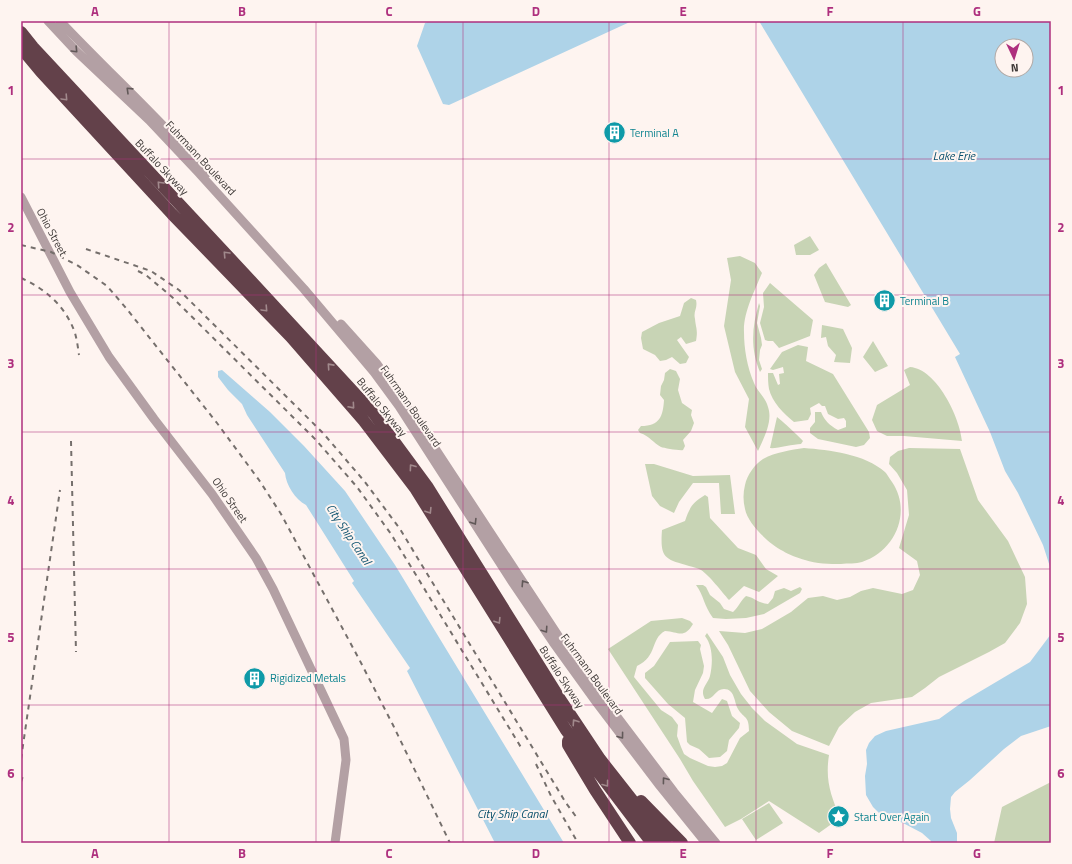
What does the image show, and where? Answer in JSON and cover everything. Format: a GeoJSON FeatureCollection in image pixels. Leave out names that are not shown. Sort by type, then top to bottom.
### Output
{"type":"FeatureCollection","features":[{"type":"Feature","properties":{"kind":"highway","name":"Buffalo Skyway"},"geometry":{"type":"LineString","coordinates":[[21,32],[33,47],[187,213],[253,282],[378,420],[426,486],[529,661],[566,730],[652,843]]}},
{"type":"Feature","properties":{"kind":"highway","name":"Buffalo Skyway"},"geometry":{"type":"LineString","coordinates":[[21,48],[40,72],[172,214],[291,337],[364,421],[415,488],[529,661],[600,759],[666,843]]}},
{"type":"Feature","properties":{"kind":"highway"},"geometry":{"type":"LineString","coordinates":[[566,730],[568,745],[598,795],[630,843]]}},
{"type":"Feature","properties":{"kind":"highway"},"geometry":{"type":"LineString","coordinates":[[600,759],[682,843]]}},
{"type":"Feature","properties":{"kind":"street","name":"Fuhrmann Boulevard"},"geometry":{"type":"LineString","coordinates":[[48,21],[76,51],[149,120],[198,172],[304,290],[374,372],[399,406],[513,583],[557,648],[616,729],[706,843]]}},
{"type":"Feature","properties":{"kind":"street","name":"Fuhrmann Boulevard"},"geometry":{"type":"LineString","coordinates":[[60,21],[86,50],[130,91],[194,158],[377,364],[418,422],[574,660],[674,792],[716,843]]}},
{"type":"Feature","properties":{"kind":"street","name":"Ohio Street"},"geometry":{"type":"LineString","coordinates":[[21,198],[70,292],[109,357],[212,494],[256,558],[273,589],[344,739],[346,760],[335,843]]}},
{"type":"Feature","properties":{"kind":"green space"},"geometry":{"type":"Polygon","coordinates":[[[810,236],[819,250],[810,255],[796,255],[794,245],[810,236]]]}},
{"type":"Feature","properties":{"kind":"green space"},"geometry":{"type":"Polygon","coordinates":[[[740,256],[755,263],[762,273],[747,309],[744,325],[745,351],[749,371],[755,386],[767,404],[769,412],[769,424],[758,451],[745,427],[749,399],[735,372],[724,326],[731,280],[727,258],[740,256]]]}},
{"type":"Feature","properties":{"kind":"green space"},"geometry":{"type":"Polygon","coordinates":[[[826,263],[851,305],[848,307],[825,302],[814,275],[819,268],[826,263]]]}},
{"type":"Feature","properties":{"kind":"green space"},"geometry":{"type":"Polygon","coordinates":[[[770,283],[813,320],[810,336],[779,348],[773,341],[765,340],[760,323],[764,307],[763,293],[770,283]]]}},
{"type":"Feature","properties":{"kind":"green space"},"geometry":{"type":"Polygon","coordinates":[[[691,298],[696,300],[696,341],[686,344],[681,337],[677,340],[689,357],[686,363],[680,364],[672,357],[660,361],[655,355],[643,349],[641,338],[642,332],[659,323],[680,316],[684,303],[691,298]]]}},
{"type":"Feature","properties":{"kind":"green space"},"geometry":{"type":"Polygon","coordinates":[[[759,303],[760,306],[757,323],[762,345],[759,360],[762,369],[760,372],[753,346],[755,321],[759,303]]]}},
{"type":"Feature","properties":{"kind":"green space"},"geometry":{"type":"Polygon","coordinates":[[[822,325],[843,329],[852,348],[850,363],[834,362],[836,355],[828,346],[826,337],[821,338],[822,325]]]}},
{"type":"Feature","properties":{"kind":"green space"},"geometry":{"type":"Polygon","coordinates":[[[873,341],[888,366],[875,372],[863,357],[873,341]]]}},
{"type":"Feature","properties":{"kind":"green space"},"geometry":{"type":"Polygon","coordinates":[[[798,345],[808,347],[806,361],[833,374],[869,432],[870,438],[864,445],[856,447],[818,439],[810,433],[810,428],[815,422],[815,412],[821,412],[824,418],[838,430],[846,427],[846,421],[844,418],[838,419],[828,414],[825,406],[822,406],[819,403],[810,408],[811,414],[808,420],[794,422],[776,403],[769,389],[768,373],[773,373],[778,385],[780,384],[779,374],[784,373],[783,367],[773,370],[770,369],[782,352],[798,345]]]}},
{"type":"Feature","properties":{"kind":"green space"},"geometry":{"type":"Polygon","coordinates":[[[910,367],[920,370],[938,385],[952,408],[957,420],[962,441],[887,436],[877,431],[872,420],[877,405],[910,385],[904,370],[910,367]]]}},
{"type":"Feature","properties":{"kind":"green space"},"geometry":{"type":"Polygon","coordinates":[[[670,369],[676,371],[680,379],[678,390],[682,403],[692,410],[691,415],[694,423],[691,431],[683,440],[685,446],[683,450],[661,447],[640,433],[638,430],[641,426],[647,426],[659,419],[663,411],[664,400],[660,395],[661,386],[665,373],[670,369]]]}},
{"type":"Feature","properties":{"kind":"green space"},"geometry":{"type":"Polygon","coordinates":[[[777,417],[803,441],[801,444],[770,448],[777,417]]]}},
{"type":"Feature","properties":{"kind":"green space"},"geometry":{"type":"Polygon","coordinates":[[[804,448],[824,450],[857,457],[877,466],[885,472],[892,482],[898,493],[901,505],[900,517],[892,540],[874,557],[862,562],[841,564],[828,564],[809,561],[791,555],[777,548],[760,533],[750,521],[745,509],[744,488],[752,470],[763,459],[784,452],[804,448]]]}},
{"type":"Feature","properties":{"kind":"green space"},"geometry":{"type":"Polygon","coordinates":[[[909,448],[960,449],[978,500],[1008,541],[1025,577],[1027,604],[1020,623],[1005,643],[939,677],[912,697],[871,703],[855,712],[839,727],[829,746],[792,731],[769,712],[750,691],[728,645],[719,631],[745,633],[762,629],[791,612],[808,598],[823,596],[837,600],[850,597],[861,591],[873,588],[902,594],[913,590],[920,575],[917,561],[899,548],[909,515],[907,490],[897,473],[889,464],[890,457],[898,451],[909,448]]]}},
{"type":"Feature","properties":{"kind":"green space"},"geometry":{"type":"Polygon","coordinates":[[[645,464],[654,464],[693,476],[730,475],[735,514],[721,514],[719,483],[693,483],[679,502],[674,513],[660,506],[652,496],[645,464]]]}},
{"type":"Feature","properties":{"kind":"green space"},"geometry":{"type":"Polygon","coordinates":[[[705,495],[708,497],[710,518],[738,548],[756,555],[766,569],[778,576],[759,592],[744,586],[729,600],[704,572],[697,568],[669,559],[665,556],[662,546],[662,530],[685,521],[692,506],[697,500],[705,495]]]}},
{"type":"Feature","properties":{"kind":"green space"},"geometry":{"type":"Polygon","coordinates":[[[696,585],[703,585],[706,587],[710,595],[720,603],[724,609],[733,612],[746,596],[768,604],[773,598],[775,591],[784,588],[791,591],[800,587],[802,589],[800,593],[764,614],[746,618],[726,619],[713,618],[696,585]]]}},
{"type":"Feature","properties":{"kind":"green space"},"geometry":{"type":"Polygon","coordinates":[[[682,618],[693,624],[690,629],[681,634],[665,631],[660,634],[651,653],[644,662],[637,666],[634,677],[661,710],[672,717],[678,725],[677,736],[684,754],[708,766],[722,766],[727,763],[740,738],[749,731],[749,726],[747,720],[738,709],[734,696],[730,691],[721,689],[708,699],[705,699],[703,695],[703,689],[709,679],[712,666],[710,645],[705,636],[707,633],[723,657],[730,675],[741,694],[765,721],[797,744],[829,755],[828,780],[840,818],[819,833],[769,801],[741,819],[725,827],[693,781],[608,649],[651,621],[682,618]]]}},
{"type":"Feature","properties":{"kind":"green space"},"geometry":{"type":"Polygon","coordinates":[[[698,641],[701,645],[700,649],[704,666],[703,673],[695,690],[693,702],[712,713],[722,699],[727,701],[732,716],[740,723],[739,728],[729,740],[727,751],[720,757],[709,758],[699,749],[687,742],[685,718],[668,704],[645,678],[645,673],[654,666],[670,642],[698,641]]]}},
{"type":"Feature","properties":{"kind":"green space"},"geometry":{"type":"Polygon","coordinates":[[[1051,782],[1051,843],[994,843],[1002,807],[1051,782]]]}},
{"type":"Feature","properties":{"kind":"green space"},"geometry":{"type":"Polygon","coordinates":[[[769,803],[783,823],[756,840],[742,819],[769,803]]]}},
{"type":"Feature","properties":{"kind":"water"},"geometry":{"type":"Polygon","coordinates":[[[430,21],[632,21],[449,105],[443,104],[417,46],[425,23],[430,21]]]}},
{"type":"Feature","properties":{"kind":"water","name":"Lake Erie"},"geometry":{"type":"Polygon","coordinates":[[[759,21],[1051,21],[1051,570],[1043,545],[1018,493],[1005,471],[990,432],[955,357],[960,354],[759,21]]]}},
{"type":"Feature","properties":{"kind":"water","name":"City Ship Canal"},"geometry":{"type":"Polygon","coordinates":[[[222,370],[270,412],[304,446],[345,491],[395,565],[564,843],[495,843],[407,671],[410,668],[352,583],[354,581],[306,505],[298,499],[292,491],[287,482],[285,473],[247,415],[242,404],[218,377],[218,371],[222,370]]]}},
{"type":"Feature","properties":{"kind":"water"},"geometry":{"type":"Polygon","coordinates":[[[1051,634],[1051,726],[1021,736],[955,792],[951,797],[950,809],[951,818],[957,833],[957,843],[931,843],[931,841],[922,833],[903,823],[881,815],[873,807],[866,795],[866,750],[869,743],[875,736],[886,731],[939,719],[964,701],[1030,662],[1051,634]]]}},
{"type":"Feature","properties":{"kind":"railway"},"geometry":{"type":"LineString","coordinates":[[21,245],[51,252],[77,265],[107,286],[217,423],[259,480],[281,514],[359,659],[393,725],[450,843]]}},
{"type":"Feature","properties":{"kind":"railway"},"geometry":{"type":"LineString","coordinates":[[86,249],[151,271],[179,290],[323,433],[365,482],[400,529],[566,803],[577,818]]}},
{"type":"Feature","properties":{"kind":"railway"},"geometry":{"type":"LineString","coordinates":[[138,271],[146,275],[172,297],[316,440],[357,487],[391,534],[522,749]]}},
{"type":"Feature","properties":{"kind":"railway"},"geometry":{"type":"LineString","coordinates":[[21,278],[47,293],[61,307],[75,333],[79,355]]}},
{"type":"Feature","properties":{"kind":"railway"},"geometry":{"type":"LineString","coordinates":[[71,441],[76,652]]}},
{"type":"Feature","properties":{"kind":"railway"},"geometry":{"type":"LineString","coordinates":[[21,759],[60,490]]}},
{"type":"Feature","properties":{"kind":"railway"},"geometry":{"type":"LineString","coordinates":[[536,764],[551,796],[578,843]]}},
{"type":"Feature","properties":{"kind":"railway"},"geometry":{"type":"LineString","coordinates":[[21,782],[24,773]]}},
{"type":"Feature","properties":{"kind":"place","name":"Terminal A"},"geometry":{"type":"Point","coordinates":[614,133]}},
{"type":"Feature","properties":{"kind":"place","name":"Terminal B"},"geometry":{"type":"Point","coordinates":[885,301]}},
{"type":"Feature","properties":{"kind":"place","name":"Rigidized Metals"},"geometry":{"type":"Point","coordinates":[254,678]}},
{"type":"Feature","properties":{"kind":"place","name":"Start Over Again"},"geometry":{"type":"Point","coordinates":[839,817]}}]}
